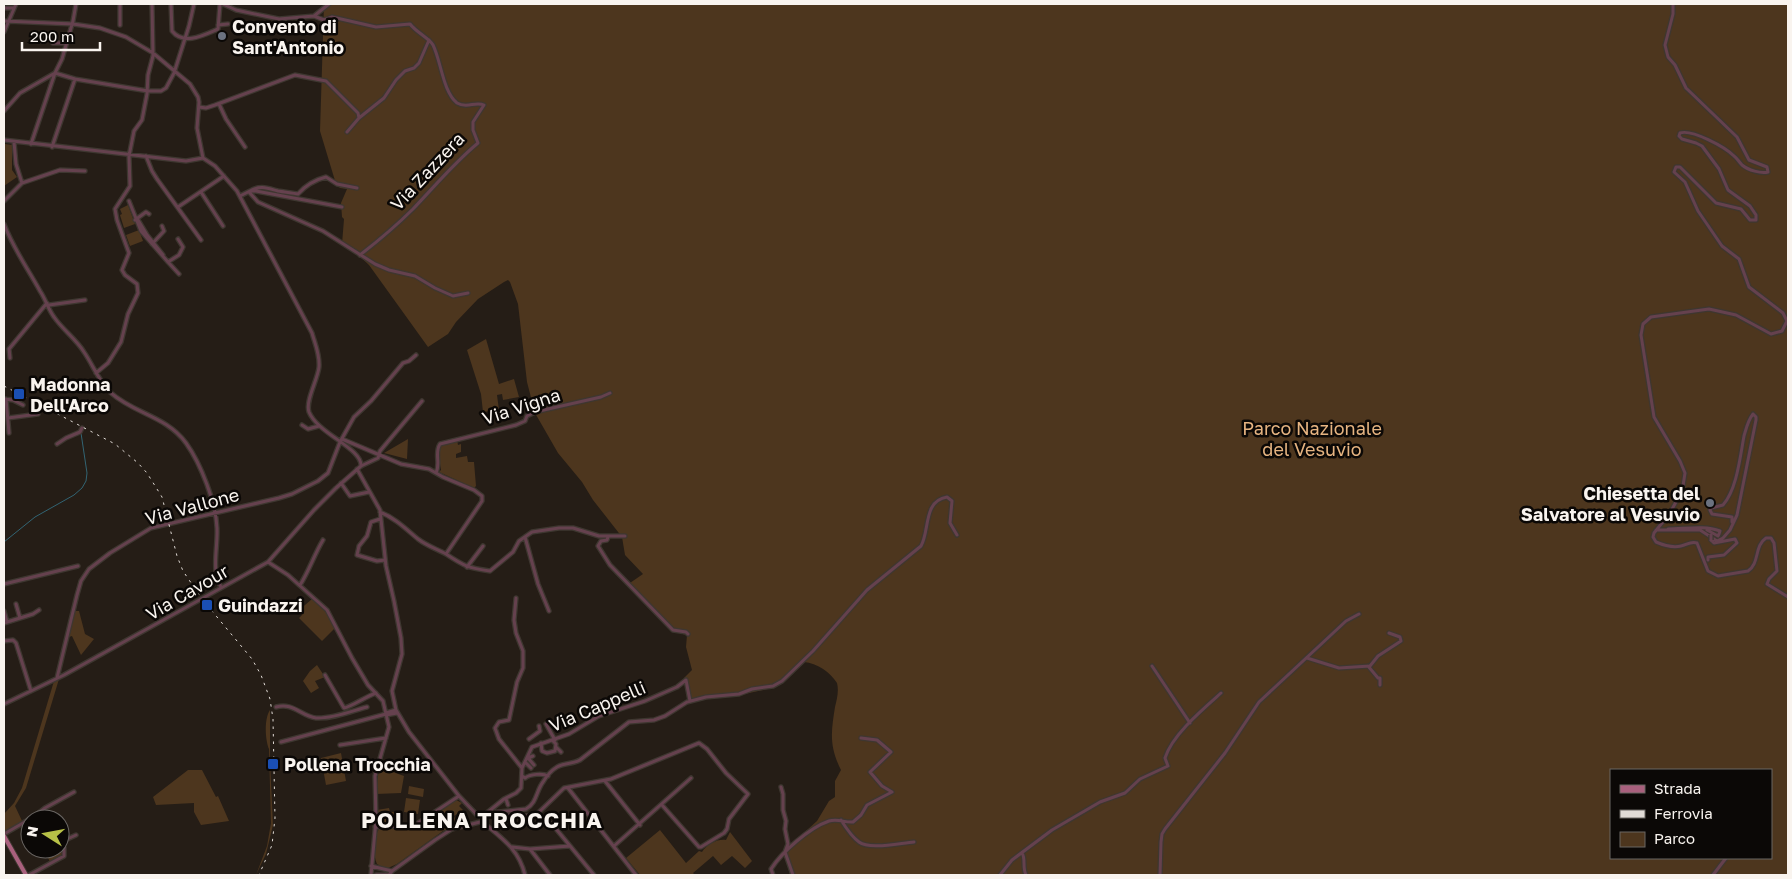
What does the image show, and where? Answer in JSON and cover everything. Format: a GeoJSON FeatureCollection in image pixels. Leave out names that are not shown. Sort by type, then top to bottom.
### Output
{"type":"FeatureCollection","features":[{"type":"Feature","properties":{"kind":"main road"},"geometry":{"type":"LineString","coordinates":[[4,835],[28,875]]}},
{"type":"Feature","properties":{"kind":"street"},"geometry":{"type":"LineString","coordinates":[[31,144],[66,43],[76,4]]}},
{"type":"Feature","properties":{"kind":"street"},"geometry":{"type":"LineString","coordinates":[[120,4],[120,25]]}},
{"type":"Feature","properties":{"kind":"street"},"geometry":{"type":"LineString","coordinates":[[96,373],[112,358],[121,342],[128,314],[138,293],[136,284],[122,270],[128,253],[115,209],[130,186],[129,154],[134,130],[142,120],[148,91],[148,75],[153,53],[152,4]]}},
{"type":"Feature","properties":{"kind":"street"},"geometry":{"type":"LineString","coordinates":[[171,4],[172,31],[184,39],[218,29],[222,4]]}},
{"type":"Feature","properties":{"kind":"street"},"geometry":{"type":"LineString","coordinates":[[4,111],[20,93],[55,74],[148,91],[160,91],[166,88],[170,83],[190,26],[194,4]]}},
{"type":"Feature","properties":{"kind":"street","name":"Via Zazzera"},"geometry":{"type":"LineString","coordinates":[[222,4],[236,10],[279,19],[314,16],[322,19],[332,17],[381,28],[410,24],[415,31],[429,40],[451,96],[457,103],[464,106],[480,103],[484,105],[473,122],[473,130],[478,143],[450,168],[412,210],[360,255]]}},
{"type":"Feature","properties":{"kind":"street"},"geometry":{"type":"LineString","coordinates":[[314,16],[329,4]]}},
{"type":"Feature","properties":{"kind":"street"},"geometry":{"type":"LineString","coordinates":[[1673,4],[1673,14],[1665,45],[1668,57],[1690,92],[1737,137],[1749,160],[1767,167],[1768,172],[1764,174],[1747,168],[1729,152],[1698,135],[1684,132],[1680,133],[1679,136],[1682,139],[1696,142],[1702,146],[1719,169],[1731,193],[1746,202],[1756,215],[1756,220],[1750,220],[1738,207],[1716,203],[1680,167],[1676,167],[1674,172],[1685,182],[1698,211],[1718,240],[1725,249],[1739,259],[1749,287],[1780,310],[1786,317],[1786,321],[1782,331],[1771,334],[1736,315],[1719,310],[1702,309],[1658,315],[1647,319],[1643,324],[1641,335],[1654,417],[1685,473],[1684,486],[1670,514],[1653,537],[1656,542],[1678,547],[1691,542],[1697,543],[1708,571],[1718,576],[1738,573],[1751,568],[1757,559],[1761,542],[1766,538],[1771,538],[1776,552],[1777,571],[1768,579],[1767,584],[1788,597]]}},
{"type":"Feature","properties":{"kind":"street"},"geometry":{"type":"LineString","coordinates":[[4,8],[15,6]]}},
{"type":"Feature","properties":{"kind":"street"},"geometry":{"type":"LineString","coordinates":[[4,32],[15,6]]}},
{"type":"Feature","properties":{"kind":"street"},"geometry":{"type":"LineString","coordinates":[[4,21],[72,24],[116,33],[136,42],[153,53],[175,70],[195,91],[198,97],[197,128],[203,158]]}},
{"type":"Feature","properties":{"kind":"street"},"geometry":{"type":"LineString","coordinates":[[218,25],[228,24]]}},
{"type":"Feature","properties":{"kind":"street"},"geometry":{"type":"LineString","coordinates":[[347,132],[359,118],[384,98],[390,87],[405,71],[414,68],[418,64],[429,40]]}},
{"type":"Feature","properties":{"kind":"street"},"geometry":{"type":"LineString","coordinates":[[54,43],[66,43]]}},
{"type":"Feature","properties":{"kind":"street"},"geometry":{"type":"LineString","coordinates":[[199,107],[206,108],[219,104],[295,75],[328,82],[358,113],[359,118]]}},
{"type":"Feature","properties":{"kind":"street"},"geometry":{"type":"LineString","coordinates":[[52,147],[75,79]]}},
{"type":"Feature","properties":{"kind":"street"},"geometry":{"type":"LineString","coordinates":[[219,104],[226,119],[245,147]]}},
{"type":"Feature","properties":{"kind":"street"},"geometry":{"type":"LineString","coordinates":[[4,140],[52,147],[186,160],[203,158],[215,166],[240,196],[312,333],[318,349],[319,369],[308,407],[310,415],[328,434],[341,441],[401,464],[426,468],[474,490],[482,496],[482,502],[446,554]]}},
{"type":"Feature","properties":{"kind":"street"},"geometry":{"type":"LineString","coordinates":[[14,142],[16,164],[22,183]]}},
{"type":"Feature","properties":{"kind":"street"},"geometry":{"type":"LineString","coordinates":[[146,156],[152,171],[201,240]]}},
{"type":"Feature","properties":{"kind":"street"},"geometry":{"type":"LineString","coordinates":[[4,200],[22,183],[60,170],[85,171]]}},
{"type":"Feature","properties":{"kind":"street"},"geometry":{"type":"LineString","coordinates":[[178,207],[224,176]]}},
{"type":"Feature","properties":{"kind":"street"},"geometry":{"type":"LineString","coordinates":[[240,196],[258,187],[298,194],[315,180],[326,178],[337,184],[357,188]]}},
{"type":"Feature","properties":{"kind":"street"},"geometry":{"type":"LineString","coordinates":[[249,191],[258,202],[323,231],[382,267],[415,276],[448,294],[457,295],[468,292]]}},
{"type":"Feature","properties":{"kind":"street"},"geometry":{"type":"LineString","coordinates":[[249,191],[342,207]]}},
{"type":"Feature","properties":{"kind":"street"},"geometry":{"type":"LineString","coordinates":[[201,192],[224,226]]}},
{"type":"Feature","properties":{"kind":"street"},"geometry":{"type":"LineString","coordinates":[[125,193],[142,231],[179,274]]}},
{"type":"Feature","properties":{"kind":"street"},"geometry":{"type":"LineString","coordinates":[[136,219],[146,212],[149,214]]}},
{"type":"Feature","properties":{"kind":"street"},"geometry":{"type":"LineString","coordinates":[[4,224],[19,255],[48,304],[52,315],[84,351],[96,373],[112,394],[171,427],[192,453],[216,513],[215,574],[221,587]]}},
{"type":"Feature","properties":{"kind":"street"},"geometry":{"type":"LineString","coordinates":[[152,244],[164,231],[162,226]]}},
{"type":"Feature","properties":{"kind":"street"},"geometry":{"type":"LineString","coordinates":[[168,262],[178,255],[184,247],[178,239]]}},
{"type":"Feature","properties":{"kind":"street"},"geometry":{"type":"LineString","coordinates":[[10,358],[9,349],[48,304],[85,300]]}},
{"type":"Feature","properties":{"kind":"street","name":"Via Vallone"},"geometry":{"type":"LineString","coordinates":[[57,678],[81,581],[89,570],[110,552],[151,528],[292,494],[318,481],[328,473],[332,466],[341,441],[354,417],[403,363],[416,355]]}},
{"type":"Feature","properties":{"kind":"street","name":"Via Vigna"},"geometry":{"type":"LineString","coordinates":[[436,473],[438,468],[437,448],[442,443],[516,425],[525,421],[527,416],[535,412],[601,397],[610,393]]}},
{"type":"Feature","properties":{"kind":"street"},"geometry":{"type":"LineString","coordinates":[[9,433],[5,399],[23,405]]}},
{"type":"Feature","properties":{"kind":"street","name":"Via Cavour"},"geometry":{"type":"LineString","coordinates":[[4,704],[174,616],[221,587],[268,562],[314,510],[341,483],[361,466],[376,460],[380,451],[422,401]]}},
{"type":"Feature","properties":{"kind":"street"},"geometry":{"type":"LineString","coordinates":[[8,418],[38,414]]}},
{"type":"Feature","properties":{"kind":"street"},"geometry":{"type":"LineString","coordinates":[[1658,530],[1700,530],[1717,541],[1726,535],[1737,515],[1756,420],[1753,414],[1745,432],[1734,486],[1723,505],[1711,508],[1710,510],[1712,514],[1733,518],[1726,535]]}},
{"type":"Feature","properties":{"kind":"street"},"geometry":{"type":"LineString","coordinates":[[302,425],[308,429],[319,426]]}},
{"type":"Feature","properties":{"kind":"street"},"geometry":{"type":"LineString","coordinates":[[58,444],[80,432],[82,428]]}},
{"type":"Feature","properties":{"kind":"street"},"geometry":{"type":"LineString","coordinates":[[341,441],[358,456],[362,462],[361,466]]}},
{"type":"Feature","properties":{"kind":"street"},"geometry":{"type":"LineString","coordinates":[[357,469],[380,512],[385,560],[402,646],[402,654],[392,688],[396,711],[409,732],[459,796],[484,818],[486,825],[512,848],[523,867],[525,875]]}},
{"type":"Feature","properties":{"kind":"street"},"geometry":{"type":"LineString","coordinates":[[341,483],[350,496],[369,492]]}},
{"type":"Feature","properties":{"kind":"street"},"geometry":{"type":"LineString","coordinates":[[376,875],[390,874],[452,829],[484,818],[530,806],[536,799],[542,782],[558,766],[580,760],[629,722],[654,720],[665,716],[690,701],[706,697],[739,694],[752,689],[773,686],[791,673],[867,590],[921,546],[925,539],[928,516],[935,501],[947,497],[952,501],[950,523],[957,535]]}},
{"type":"Feature","properties":{"kind":"street"},"geometry":{"type":"LineString","coordinates":[[380,512],[403,525],[424,544],[446,554],[454,561],[467,566],[492,570],[513,552],[519,541],[532,532],[565,528],[580,529],[598,536],[625,536]]}},
{"type":"Feature","properties":{"kind":"street"},"geometry":{"type":"LineString","coordinates":[[380,519],[371,522],[368,536],[359,546],[357,554],[377,560],[385,560]]}},
{"type":"Feature","properties":{"kind":"street"},"geometry":{"type":"LineString","coordinates":[[1658,530],[1698,527],[1720,531],[1718,536],[1711,536]]}},
{"type":"Feature","properties":{"kind":"street"},"geometry":{"type":"LineString","coordinates":[[1706,529],[1714,543],[1735,539],[1737,543],[1726,554],[1708,557],[1708,560]]}},
{"type":"Feature","properties":{"kind":"street"},"geometry":{"type":"LineString","coordinates":[[608,537],[607,540],[601,541],[598,546],[610,565],[672,630],[688,634]]}},
{"type":"Feature","properties":{"kind":"street"},"geometry":{"type":"LineString","coordinates":[[525,538],[540,590],[549,611]]}},
{"type":"Feature","properties":{"kind":"street"},"geometry":{"type":"LineString","coordinates":[[300,585],[323,540]]}},
{"type":"Feature","properties":{"kind":"street"},"geometry":{"type":"LineString","coordinates":[[467,566],[483,546]]}},
{"type":"Feature","properties":{"kind":"street"},"geometry":{"type":"LineString","coordinates":[[268,562],[300,585],[330,613],[352,658],[368,685],[383,701],[389,727],[375,776],[375,827],[371,875]]}},
{"type":"Feature","properties":{"kind":"street"},"geometry":{"type":"LineString","coordinates":[[4,584],[78,566]]}},
{"type":"Feature","properties":{"kind":"street"},"geometry":{"type":"LineString","coordinates":[[516,598],[514,620],[516,633],[523,651],[523,668],[517,682],[508,720],[500,722],[495,728],[499,738],[522,768]]}},
{"type":"Feature","properties":{"kind":"street"},"geometry":{"type":"LineString","coordinates":[[16,604],[20,618]]}},
{"type":"Feature","properties":{"kind":"street"},"geometry":{"type":"LineString","coordinates":[[4,611],[6,623],[33,614],[39,610]]}},
{"type":"Feature","properties":{"kind":"street"},"geometry":{"type":"LineString","coordinates":[[1160,875],[1162,834],[1225,753],[1259,702],[1346,621],[1359,614]]}},
{"type":"Feature","properties":{"kind":"street"},"geometry":{"type":"LineString","coordinates":[[1306,658],[1339,668],[1372,665],[1375,658],[1401,642],[1400,638],[1389,632]]}},
{"type":"Feature","properties":{"kind":"street"},"geometry":{"type":"LineString","coordinates":[[4,640],[13,640],[16,643],[31,691]]}},
{"type":"Feature","properties":{"kind":"street"},"geometry":{"type":"LineString","coordinates":[[1152,666],[1190,722]]}},
{"type":"Feature","properties":{"kind":"street"},"geometry":{"type":"LineString","coordinates":[[1368,666],[1380,678],[1380,685]]}},
{"type":"Feature","properties":{"kind":"street"},"geometry":{"type":"LineString","coordinates":[[325,675],[344,708],[348,710]]}},
{"type":"Feature","properties":{"kind":"street","name":"Via Cappelli"},"geometry":{"type":"LineString","coordinates":[[484,818],[521,788],[522,768],[532,747],[569,734],[599,716],[645,701],[678,687],[686,680],[690,701]]}},
{"type":"Feature","properties":{"kind":"street"},"geometry":{"type":"LineString","coordinates":[[348,710],[363,698],[376,693]]}},
{"type":"Feature","properties":{"kind":"street"},"geometry":{"type":"LineString","coordinates":[[1000,875],[1022,852],[1052,830],[1100,802],[1126,793],[1140,779],[1168,766],[1165,755],[1190,722],[1221,693]]}},
{"type":"Feature","properties":{"kind":"street"},"geometry":{"type":"LineString","coordinates":[[276,707],[282,705],[291,706],[314,718],[327,717],[348,710],[366,707]]}},
{"type":"Feature","properties":{"kind":"street"},"geometry":{"type":"LineString","coordinates":[[281,742],[396,711]]}},
{"type":"Feature","properties":{"kind":"street"},"geometry":{"type":"LineString","coordinates":[[546,724],[556,749],[561,752]]}},
{"type":"Feature","properties":{"kind":"street"},"geometry":{"type":"LineString","coordinates":[[529,740],[540,731],[539,726]]}},
{"type":"Feature","properties":{"kind":"street"},"geometry":{"type":"LineString","coordinates":[[340,746],[386,738]]}},
{"type":"Feature","properties":{"kind":"street"},"geometry":{"type":"LineString","coordinates":[[773,875],[771,869],[779,857],[814,828],[829,821],[853,822],[861,815],[868,804],[892,792],[882,786],[870,772],[891,752],[877,740],[862,738]]}},
{"type":"Feature","properties":{"kind":"street"},"geometry":{"type":"LineString","coordinates":[[509,815],[521,817],[537,814],[564,788],[605,781],[700,743],[726,773],[748,794],[729,819],[724,833],[701,847],[662,805]]}},
{"type":"Feature","properties":{"kind":"street"},"geometry":{"type":"LineString","coordinates":[[541,744],[541,750],[544,753],[556,749]]}},
{"type":"Feature","properties":{"kind":"street"},"geometry":{"type":"LineString","coordinates":[[533,756],[526,760],[533,766]]}},
{"type":"Feature","properties":{"kind":"street"},"geometry":{"type":"LineString","coordinates":[[522,776],[525,778],[543,774],[548,776]]}},
{"type":"Feature","properties":{"kind":"street"},"geometry":{"type":"LineString","coordinates":[[614,846],[692,778]]}},
{"type":"Feature","properties":{"kind":"street"},"geometry":{"type":"LineString","coordinates":[[605,781],[640,825]]}},
{"type":"Feature","properties":{"kind":"street"},"geometry":{"type":"LineString","coordinates":[[567,787],[636,875]]}},
{"type":"Feature","properties":{"kind":"street"},"geometry":{"type":"LineString","coordinates":[[781,787],[788,844],[785,852],[793,875]]}},
{"type":"Feature","properties":{"kind":"street"},"geometry":{"type":"LineString","coordinates":[[44,809],[74,792]]}},
{"type":"Feature","properties":{"kind":"street"},"geometry":{"type":"LineString","coordinates":[[375,827],[415,825],[459,796]]}},
{"type":"Feature","properties":{"kind":"street"},"geometry":{"type":"LineString","coordinates":[[506,799],[508,805]]}},
{"type":"Feature","properties":{"kind":"street"},"geometry":{"type":"LineString","coordinates":[[841,820],[858,842],[862,844],[870,846],[914,842]]}},
{"type":"Feature","properties":{"kind":"street"},"geometry":{"type":"LineString","coordinates":[[552,824],[594,875]]}},
{"type":"Feature","properties":{"kind":"street"},"geometry":{"type":"LineString","coordinates":[[4,835],[20,825]]}},
{"type":"Feature","properties":{"kind":"street"},"geometry":{"type":"LineString","coordinates":[[28,875],[64,856],[64,848],[61,842],[76,835]]}},
{"type":"Feature","properties":{"kind":"street"},"geometry":{"type":"LineString","coordinates":[[558,846],[565,839]]}},
{"type":"Feature","properties":{"kind":"street"},"geometry":{"type":"LineString","coordinates":[[512,848],[530,849],[570,846]]}},
{"type":"Feature","properties":{"kind":"street"},"geometry":{"type":"LineString","coordinates":[[530,849],[550,875]]}},
{"type":"Feature","properties":{"kind":"street"},"geometry":{"type":"LineString","coordinates":[[1022,852],[1025,857],[1023,866],[1026,875]]}},
{"type":"Feature","properties":{"kind":"street"},"geometry":{"type":"LineString","coordinates":[[1713,875],[1725,859]]}},
{"type":"Feature","properties":{"kind":"street"},"geometry":{"type":"LineString","coordinates":[[371,866],[390,874]]}},
{"type":"Feature","properties":{"kind":"green space","name":"Parco Nazionale del Vesuvio"},"geometry":{"type":"Polygon","coordinates":[[[324,4],[1788,4],[1788,875],[790,875],[786,859],[787,848],[817,821],[829,801],[835,797],[835,781],[841,770],[834,754],[832,739],[838,692],[837,683],[823,669],[814,664],[804,662],[788,678],[772,688],[688,704],[684,678],[692,670],[686,647],[687,635],[674,632],[627,585],[643,574],[625,555],[622,537],[593,500],[582,482],[558,453],[535,413],[527,382],[518,304],[510,282],[508,280],[504,282],[478,299],[456,322],[448,334],[428,347],[369,265],[355,252],[342,244],[344,219],[342,217],[341,203],[347,189],[340,188],[336,184],[320,131],[324,4]]]}},
{"type":"Feature","properties":{"kind":"green space"},"geometry":{"type":"Polygon","coordinates":[[[5,144],[12,145],[12,170],[17,177],[4,186],[5,144]]]}},
{"type":"Feature","properties":{"kind":"green space"},"geometry":{"type":"Polygon","coordinates":[[[128,205],[135,224],[124,228],[120,209],[128,205]]]}},
{"type":"Feature","properties":{"kind":"green space"},"geometry":{"type":"Polygon","coordinates":[[[139,230],[143,241],[130,246],[126,235],[139,230]]]}},
{"type":"Feature","properties":{"kind":"green space"},"geometry":{"type":"Polygon","coordinates":[[[486,339],[499,384],[514,379],[519,397],[503,400],[502,394],[497,395],[499,410],[483,412],[481,394],[467,350],[486,339]]]}},
{"type":"Feature","properties":{"kind":"green space"},"geometry":{"type":"Polygon","coordinates":[[[408,439],[407,459],[384,453],[408,439]]]}},
{"type":"Feature","properties":{"kind":"green space"},"geometry":{"type":"Polygon","coordinates":[[[457,440],[458,445],[461,444],[461,452],[456,454],[456,458],[467,456],[468,462],[474,462],[476,486],[474,488],[439,472],[441,470],[438,452],[441,444],[457,440]]]}},
{"type":"Feature","properties":{"kind":"green space"},"geometry":{"type":"Polygon","coordinates":[[[312,599],[329,615],[335,628],[322,641],[299,618],[302,615],[298,611],[312,599]]]}},
{"type":"Feature","properties":{"kind":"green space"},"geometry":{"type":"Polygon","coordinates":[[[75,611],[79,611],[85,634],[94,639],[81,655],[72,636],[69,637],[75,611]]]}},
{"type":"Feature","properties":{"kind":"green space"},"geometry":{"type":"Polygon","coordinates":[[[317,665],[325,677],[315,681],[319,688],[311,693],[303,681],[317,665]]]}},
{"type":"Feature","properties":{"kind":"green space"},"geometry":{"type":"Polygon","coordinates":[[[59,679],[26,788],[15,806],[20,817],[20,824],[5,832],[4,814],[14,803],[22,788],[54,681],[59,679]]]}},
{"type":"Feature","properties":{"kind":"green space"},"geometry":{"type":"Polygon","coordinates":[[[270,710],[273,825],[266,854],[256,875],[267,846],[271,823],[269,749],[266,729],[270,710]]]}},
{"type":"Feature","properties":{"kind":"green space"},"geometry":{"type":"Polygon","coordinates":[[[341,753],[346,781],[326,785],[321,758],[341,753]]]}},
{"type":"Feature","properties":{"kind":"green space"},"geometry":{"type":"Polygon","coordinates":[[[379,767],[404,776],[401,793],[376,794],[379,767]]]}},
{"type":"Feature","properties":{"kind":"green space"},"geometry":{"type":"Polygon","coordinates":[[[188,770],[202,770],[216,797],[218,796],[229,821],[201,825],[194,812],[194,803],[156,805],[153,797],[188,770]]]}},
{"type":"Feature","properties":{"kind":"green space"},"geometry":{"type":"Polygon","coordinates":[[[409,786],[424,789],[423,797],[408,794],[409,786]]]}},
{"type":"Feature","properties":{"kind":"green space"},"geometry":{"type":"Polygon","coordinates":[[[406,798],[420,800],[418,814],[404,812],[406,798]]]}},
{"type":"Feature","properties":{"kind":"green space"},"geometry":{"type":"Polygon","coordinates":[[[456,800],[462,803],[459,806],[463,810],[454,816],[458,825],[443,831],[397,864],[384,868],[377,864],[374,846],[379,829],[405,829],[420,826],[456,800]]]}},
{"type":"Feature","properties":{"kind":"green space"},"geometry":{"type":"Polygon","coordinates":[[[389,808],[390,812],[398,812],[396,824],[378,823],[377,810],[389,808]]]}},
{"type":"Feature","properties":{"kind":"green space"},"geometry":{"type":"Polygon","coordinates":[[[660,830],[686,863],[699,851],[702,852],[712,843],[726,840],[730,832],[752,861],[745,868],[732,856],[721,865],[713,856],[693,873],[695,875],[640,875],[626,858],[660,830]]]}},
{"type":"Feature","properties":{"kind":"waterway"},"geometry":{"type":"LineString","coordinates":[[4,542],[35,517],[74,495],[82,488],[86,481],[87,473],[81,433]]}},
{"type":"Feature","properties":{"kind":"railway"},"geometry":{"type":"LineString","coordinates":[[4,386],[115,444],[147,473],[162,497],[177,556],[183,571],[202,599],[252,659],[261,675],[270,699],[273,719],[275,818],[272,845],[259,875]]}},
{"type":"Feature","properties":{"kind":"place","name":"Convento di Sant'Antonio"},"geometry":{"type":"Point","coordinates":[222,36]}},
{"type":"Feature","properties":{"kind":"place","name":"Madonna Dell'Arco"},"geometry":{"type":"Point","coordinates":[19,394]}},
{"type":"Feature","properties":{"kind":"place","name":"Chiesetta del Salvatore al Vesuvio"},"geometry":{"type":"Point","coordinates":[1710,503]}},
{"type":"Feature","properties":{"kind":"place","name":"Guindazzi"},"geometry":{"type":"Point","coordinates":[207,605]}},
{"type":"Feature","properties":{"kind":"place","name":"Pollena Trocchia"},"geometry":{"type":"Point","coordinates":[273,764]}},
{"type":"Feature","properties":{"kind":"district","name":"POLLENA TROCCHIA"},"geometry":{"type":"Point","coordinates":[482,819]}}]}
